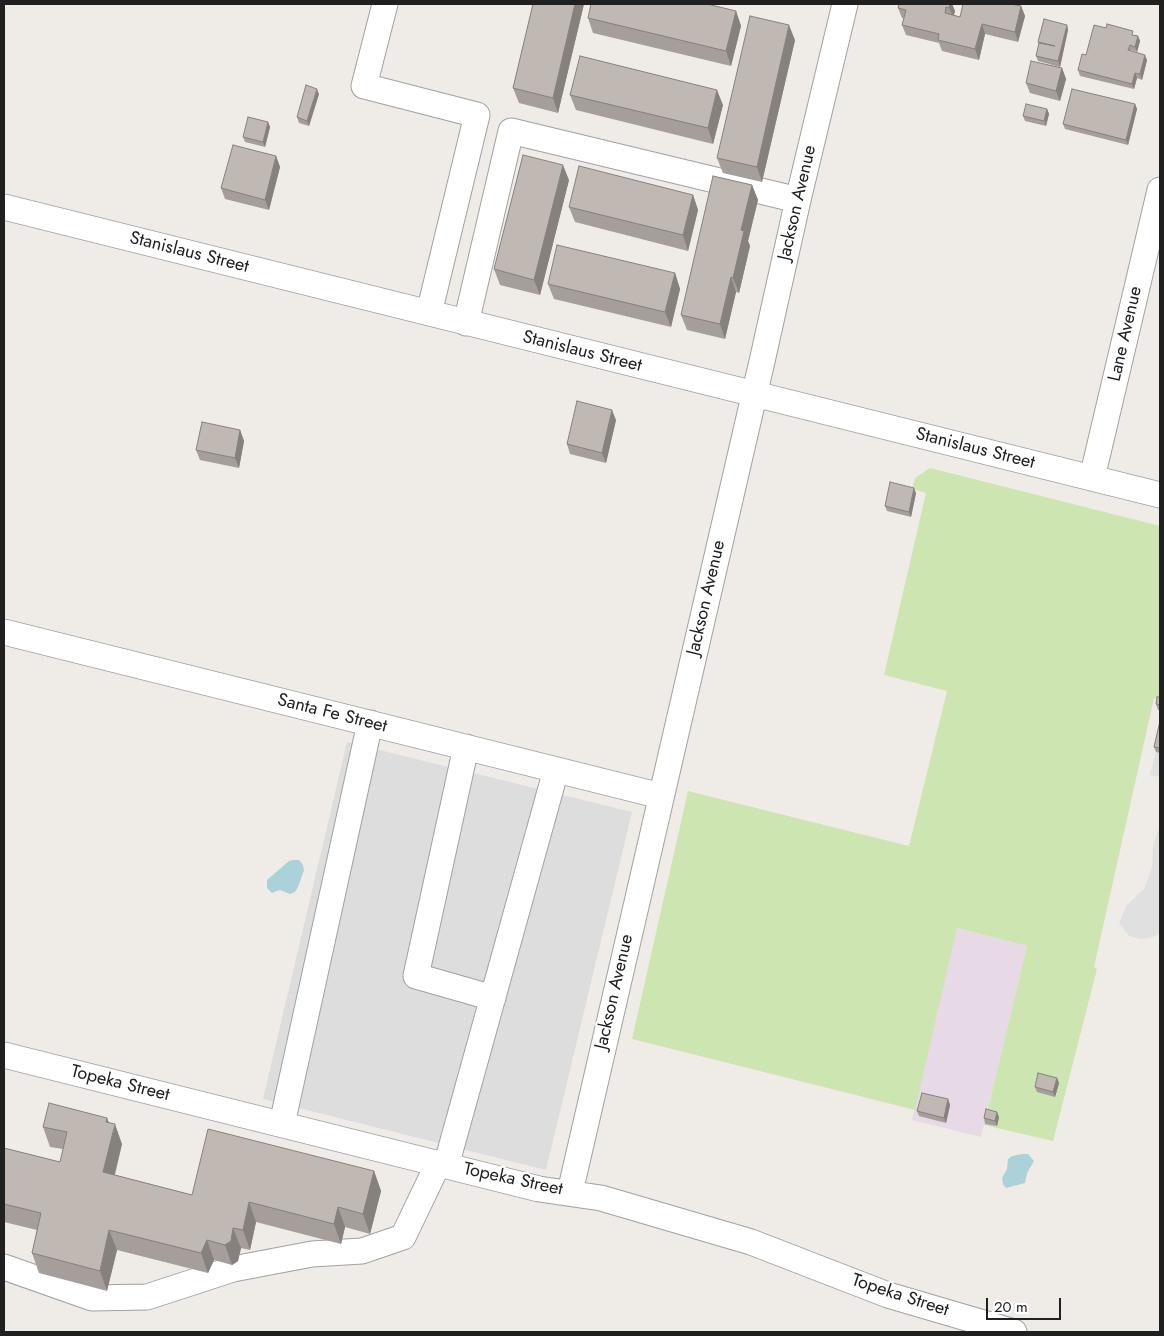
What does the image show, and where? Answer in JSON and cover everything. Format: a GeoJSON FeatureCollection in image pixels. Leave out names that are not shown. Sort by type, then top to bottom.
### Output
{"type":"FeatureCollection","features":[{"type":"Feature","properties":{"kind":"street"},"geometry":{"type":"LineString","coordinates":[[385,4],[364,86],[477,115],[428,313]]}},
{"type":"Feature","properties":{"kind":"street","name":"Jackson Avenue"},"geometry":{"type":"LineString","coordinates":[[570,1192],[843,4]]}},
{"type":"Feature","properties":{"kind":"street"},"geometry":{"type":"LineString","coordinates":[[466,323],[511,131],[798,200]]}},
{"type":"Feature","properties":{"kind":"street","name":"Lane Avenue"},"geometry":{"type":"LineString","coordinates":[[1092,478],[1160,190]]}},
{"type":"Feature","properties":{"kind":"street","name":"Stanislaus Street"},"geometry":{"type":"LineString","coordinates":[[4,207],[1160,495]]}},
{"type":"Feature","properties":{"kind":"street","name":"Santa Fe Street"},"geometry":{"type":"LineString","coordinates":[[4,632],[661,796]]}},
{"type":"Feature","properties":{"kind":"street"},"geometry":{"type":"LineString","coordinates":[[282,1124],[370,723]]}},
{"type":"Feature","properties":{"kind":"street"},"geometry":{"type":"LineString","coordinates":[[466,747],[416,976],[493,998]]}},
{"type":"Feature","properties":{"kind":"street"},"geometry":{"type":"LineString","coordinates":[[4,1267],[92,1298],[147,1297],[233,1269],[312,1254],[362,1251],[403,1237],[442,1165],[493,998],[556,770]]}},
{"type":"Feature","properties":{"kind":"street","name":"Topeka Street"},"geometry":{"type":"LineString","coordinates":[[4,1055],[539,1190],[570,1192],[601,1198],[751,1242],[888,1295],[1014,1332]]}},
{"type":"Feature","properties":{"kind":"shaded area"},"geometry":{"type":"Polygon","coordinates":[[[347,742],[632,812],[546,1170],[263,1099],[347,742]]]}},
{"type":"Feature","properties":{"kind":"shaded area"},"geometry":{"type":"Polygon","coordinates":[[[1156,752],[1160,753],[1160,777],[1150,775],[1156,752]]]}},
{"type":"Feature","properties":{"kind":"shaded area"},"geometry":{"type":"Polygon","coordinates":[[[1160,824],[1160,933],[1153,937],[1141,939],[1129,936],[1119,923],[1126,906],[1144,889],[1152,867],[1153,846],[1160,824]]]}},
{"type":"Feature","properties":{"kind":"shaded area"},"geometry":{"type":"Polygon","coordinates":[[[956,928],[1027,946],[981,1137],[912,1120],[956,928]]]}},
{"type":"Feature","properties":{"kind":"green space"},"geometry":{"type":"Polygon","coordinates":[[[930,468],[1160,526],[1160,699],[1154,698],[1094,967],[1097,969],[1053,1141],[984,1125],[1027,946],[957,928],[915,1110],[632,1039],[688,791],[909,846],[947,691],[884,675],[926,493],[912,489],[915,478],[930,468]]]}},
{"type":"Feature","properties":{"kind":"water"},"geometry":{"type":"Polygon","coordinates":[[[299,860],[304,870],[295,892],[290,894],[280,890],[272,893],[267,888],[267,880],[289,861],[299,860]]]}},
{"type":"Feature","properties":{"kind":"water"},"geometry":{"type":"Polygon","coordinates":[[[1028,1154],[1034,1161],[1027,1173],[1025,1183],[1006,1188],[1002,1178],[1007,1169],[1008,1159],[1028,1154]]]}},
{"type":"Feature","properties":{"kind":"building"},"geometry":{"type":"Polygon","coordinates":[[[533,4],[575,4],[553,98],[513,88],[533,4]]]}},
{"type":"Feature","properties":{"kind":"building"},"geometry":{"type":"Polygon","coordinates":[[[591,4],[707,4],[736,11],[726,51],[588,18],[591,4]]]}},
{"type":"Feature","properties":{"kind":"building"},"geometry":{"type":"Polygon","coordinates":[[[899,4],[950,4],[949,8],[946,7],[945,13],[960,17],[963,4],[1011,4],[1021,6],[1015,32],[982,24],[975,49],[938,40],[939,34],[902,25],[906,10],[898,8],[899,4]]]}},
{"type":"Feature","properties":{"kind":"building"},"geometry":{"type":"Polygon","coordinates":[[[750,16],[789,25],[757,167],[717,158],[750,16]]]}},
{"type":"Feature","properties":{"kind":"building"},"geometry":{"type":"Polygon","coordinates":[[[1044,19],[1067,25],[1058,61],[1036,56],[1039,43],[1055,46],[1038,42],[1044,19]]]}},
{"type":"Feature","properties":{"kind":"building"},"geometry":{"type":"Polygon","coordinates":[[[1107,24],[1133,31],[1132,35],[1138,36],[1135,47],[1130,45],[1128,50],[1145,55],[1140,74],[1135,73],[1132,84],[1078,70],[1082,54],[1086,55],[1094,25],[1106,28],[1107,24]]]}},
{"type":"Feature","properties":{"kind":"building"},"geometry":{"type":"Polygon","coordinates":[[[580,56],[717,90],[708,128],[570,95],[580,56]]]}},
{"type":"Feature","properties":{"kind":"building"},"geometry":{"type":"Polygon","coordinates":[[[1031,61],[1062,68],[1056,91],[1026,83],[1031,61]]]}},
{"type":"Feature","properties":{"kind":"building"},"geometry":{"type":"Polygon","coordinates":[[[306,85],[317,89],[307,121],[297,117],[306,85]]]}},
{"type":"Feature","properties":{"kind":"building"},"geometry":{"type":"Polygon","coordinates":[[[1072,89],[1135,104],[1126,140],[1063,124],[1072,89]]]}},
{"type":"Feature","properties":{"kind":"building"},"geometry":{"type":"Polygon","coordinates":[[[1026,104],[1047,109],[1044,121],[1023,116],[1026,104]]]}},
{"type":"Feature","properties":{"kind":"building"},"geometry":{"type":"Polygon","coordinates":[[[248,117],[268,122],[263,142],[243,137],[248,117]]]}},
{"type":"Feature","properties":{"kind":"building"},"geometry":{"type":"Polygon","coordinates":[[[233,145],[276,156],[265,200],[221,188],[233,145]]]}},
{"type":"Feature","properties":{"kind":"building"},"geometry":{"type":"Polygon","coordinates":[[[523,155],[563,165],[534,280],[494,269],[523,155]]]}},
{"type":"Feature","properties":{"kind":"building"},"geometry":{"type":"Polygon","coordinates":[[[579,166],[693,195],[683,235],[569,207],[579,166]]]}},
{"type":"Feature","properties":{"kind":"building"},"geometry":{"type":"Polygon","coordinates":[[[713,176],[752,185],[741,230],[744,231],[720,324],[681,315],[713,176]]]}},
{"type":"Feature","properties":{"kind":"building"},"geometry":{"type":"Polygon","coordinates":[[[557,245],[675,273],[665,312],[548,284],[557,245]]]}},
{"type":"Feature","properties":{"kind":"building"},"geometry":{"type":"Polygon","coordinates":[[[577,401],[612,410],[602,453],[567,444],[577,401]]]}},
{"type":"Feature","properties":{"kind":"building"},"geometry":{"type":"Polygon","coordinates":[[[202,422],[240,430],[235,458],[196,450],[202,422]]]}},
{"type":"Feature","properties":{"kind":"building"},"geometry":{"type":"Polygon","coordinates":[[[890,482],[914,488],[909,512],[885,506],[890,482]]]}},
{"type":"Feature","properties":{"kind":"building"},"geometry":{"type":"Polygon","coordinates":[[[1157,697],[1160,697],[1160,705],[1156,704],[1157,697]]]}},
{"type":"Feature","properties":{"kind":"building"},"geometry":{"type":"Polygon","coordinates":[[[1160,721],[1160,748],[1154,747],[1160,721]]]}},
{"type":"Feature","properties":{"kind":"building"},"geometry":{"type":"Polygon","coordinates":[[[1038,1073],[1057,1078],[1053,1092],[1035,1087],[1038,1073]]]}},
{"type":"Feature","properties":{"kind":"building"},"geometry":{"type":"Polygon","coordinates":[[[922,1093],[948,1099],[944,1118],[917,1111],[922,1093]]]}},
{"type":"Feature","properties":{"kind":"building"},"geometry":{"type":"Polygon","coordinates":[[[49,1103],[107,1118],[106,1122],[115,1124],[103,1172],[192,1195],[208,1129],[374,1171],[363,1214],[338,1207],[334,1224],[249,1202],[243,1230],[233,1228],[231,1241],[225,1245],[207,1240],[201,1253],[109,1230],[100,1271],[32,1253],[41,1213],[4,1204],[4,1148],[60,1162],[67,1132],[43,1127],[49,1103]]]}},
{"type":"Feature","properties":{"kind":"building"},"geometry":{"type":"Polygon","coordinates":[[[986,1109],[997,1112],[995,1121],[984,1118],[986,1109]]]}}]}
